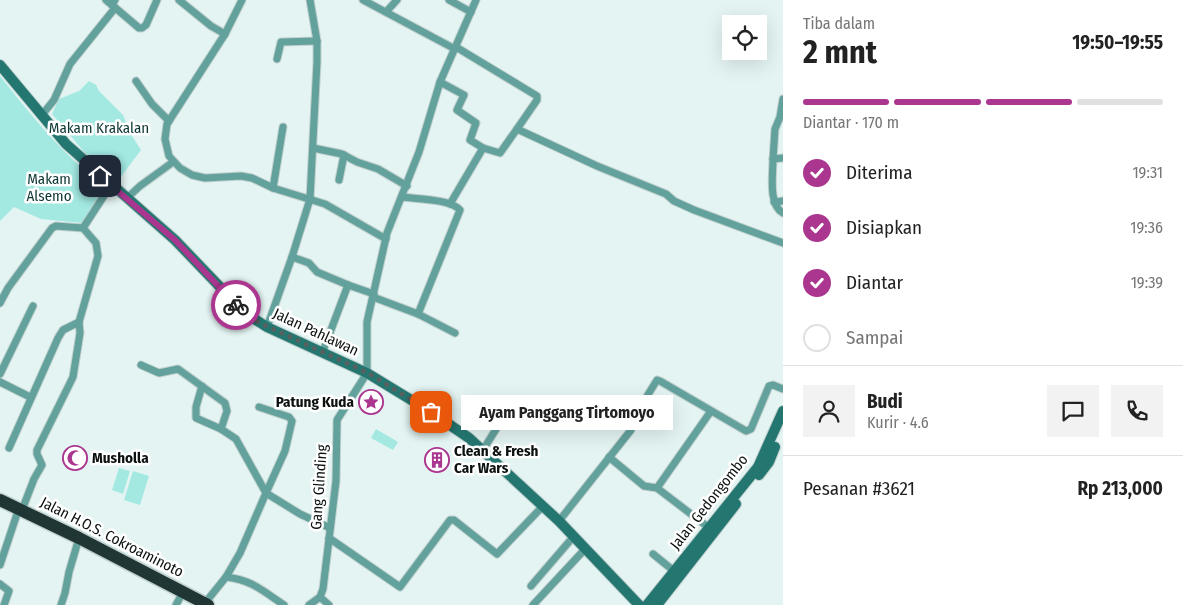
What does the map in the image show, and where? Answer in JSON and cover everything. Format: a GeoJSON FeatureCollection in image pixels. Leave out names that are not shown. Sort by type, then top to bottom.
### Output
{"type":"FeatureCollection","features":[{"type":"Feature","properties":{"kind":"highway","name":"Jalan H.O.S. Cokroaminoto"},"geometry":{"type":"LineString","coordinates":[[0,500],[79,538],[207,604]]}},
{"type":"Feature","properties":{"kind":"main road","name":"Jalan Pahlawan"},"geometry":{"type":"LineString","coordinates":[[0,66],[66,144],[110,185],[175,240],[240,309],[267,327],[368,373],[446,422],[483,450],[559,521],[638,605]]}},
{"type":"Feature","properties":{"kind":"main road","name":"Jalan Gedongombo"},"geometry":{"type":"LineString","coordinates":[[657,605],[769,462],[781,427],[783,411]]}},
{"type":"Feature","properties":{"kind":"main road","name":"Jalan Gedongombo"},"geometry":{"type":"LineString","coordinates":[[647,605],[758,467],[781,427]]}},
{"type":"Feature","properties":{"kind":"street"},"geometry":{"type":"LineString","coordinates":[[106,0],[114,4],[139,28],[146,25],[157,0]]}},
{"type":"Feature","properties":{"kind":"street"},"geometry":{"type":"LineString","coordinates":[[179,0],[211,26],[225,34]]}},
{"type":"Feature","properties":{"kind":"street"},"geometry":{"type":"LineString","coordinates":[[242,0],[225,34],[166,128],[166,150],[173,162],[180,168],[198,177],[246,176],[273,188],[310,199],[340,212],[386,239]]}},
{"type":"Feature","properties":{"kind":"street"},"geometry":{"type":"LineString","coordinates":[[267,327],[310,199],[317,41],[310,0]]}},
{"type":"Feature","properties":{"kind":"street"},"geometry":{"type":"LineString","coordinates":[[363,0],[413,28],[455,48],[537,96],[537,100],[500,153],[483,148],[470,140],[476,123],[457,110],[464,95],[440,82]]}},
{"type":"Feature","properties":{"kind":"street"},"geometry":{"type":"LineString","coordinates":[[386,12],[397,0]]}},
{"type":"Feature","properties":{"kind":"street"},"geometry":{"type":"LineString","coordinates":[[449,0],[471,12]]}},
{"type":"Feature","properties":{"kind":"street"},"geometry":{"type":"LineString","coordinates":[[368,373],[367,328],[386,239],[407,186],[440,82],[476,0]]}},
{"type":"Feature","properties":{"kind":"street"},"geometry":{"type":"LineString","coordinates":[[42,116],[54,100],[70,64],[114,4]]}},
{"type":"Feature","properties":{"kind":"street"},"geometry":{"type":"LineString","coordinates":[[277,59],[281,42],[317,41]]}},
{"type":"Feature","properties":{"kind":"street"},"geometry":{"type":"LineString","coordinates":[[136,81],[152,104],[169,121]]}},
{"type":"Feature","properties":{"kind":"street"},"geometry":{"type":"LineString","coordinates":[[783,99],[782,117],[775,129],[773,159],[774,202],[778,210],[783,213]]}},
{"type":"Feature","properties":{"kind":"street"},"geometry":{"type":"LineString","coordinates":[[273,188],[283,127]]}},
{"type":"Feature","properties":{"kind":"street"},"geometry":{"type":"LineString","coordinates":[[517,129],[597,166],[666,194],[674,201],[694,210],[783,243]]}},
{"type":"Feature","properties":{"kind":"street"},"geometry":{"type":"LineString","coordinates":[[313,148],[344,155],[357,162],[378,169],[407,186]]}},
{"type":"Feature","properties":{"kind":"street"},"geometry":{"type":"LineString","coordinates":[[450,204],[483,148]]}},
{"type":"Feature","properties":{"kind":"street"},"geometry":{"type":"LineString","coordinates":[[339,180],[344,155]]}},
{"type":"Feature","properties":{"kind":"street"},"geometry":{"type":"LineString","coordinates":[[773,159],[783,158]]}},
{"type":"Feature","properties":{"kind":"street"},"geometry":{"type":"LineString","coordinates":[[127,198],[173,162]]}},
{"type":"Feature","properties":{"kind":"street"},"geometry":{"type":"LineString","coordinates":[[83,228],[110,185]]}},
{"type":"Feature","properties":{"kind":"street"},"geometry":{"type":"LineString","coordinates":[[402,198],[450,204],[459,208],[459,213],[418,314]]}},
{"type":"Feature","properties":{"kind":"street"},"geometry":{"type":"LineString","coordinates":[[774,202],[783,201]]}},
{"type":"Feature","properties":{"kind":"street"},"geometry":{"type":"LineString","coordinates":[[0,304],[8,288],[49,230],[56,226],[83,228],[96,243],[98,256],[79,322],[80,333],[74,377],[37,450],[42,464],[20,509],[0,565]]}},
{"type":"Feature","properties":{"kind":"street"},"geometry":{"type":"LineString","coordinates":[[292,257],[310,263],[316,272],[418,314],[455,333]]}},
{"type":"Feature","properties":{"kind":"street"},"geometry":{"type":"LineString","coordinates":[[323,352],[348,285]]}},
{"type":"Feature","properties":{"kind":"street"},"geometry":{"type":"LineString","coordinates":[[0,374],[33,306]]}},
{"type":"Feature","properties":{"kind":"street"},"geometry":{"type":"LineString","coordinates":[[9,448],[30,397],[62,330],[79,322]]}},
{"type":"Feature","properties":{"kind":"street"},"geometry":{"type":"LineString","coordinates":[[141,365],[159,373],[178,369],[226,405],[227,411],[220,429]]}},
{"type":"Feature","properties":{"kind":"street","name":"Gang Glinding"},"geometry":{"type":"LineString","coordinates":[[320,597],[323,589],[336,481],[337,420],[368,373]]}},
{"type":"Feature","properties":{"kind":"street"},"geometry":{"type":"LineString","coordinates":[[559,521],[631,430],[633,419],[657,380],[749,431],[769,386],[773,385],[783,389]]}},
{"type":"Feature","properties":{"kind":"street"},"geometry":{"type":"LineString","coordinates":[[0,382],[30,397]]}},
{"type":"Feature","properties":{"kind":"street"},"geometry":{"type":"LineString","coordinates":[[202,386],[196,406],[196,418],[236,439],[266,494],[300,514],[330,528]]}},
{"type":"Feature","properties":{"kind":"street"},"geometry":{"type":"LineString","coordinates":[[483,450],[513,402]]}},
{"type":"Feature","properties":{"kind":"street"},"geometry":{"type":"LineString","coordinates":[[207,604],[240,553],[285,451],[292,421],[289,417],[259,407]]}},
{"type":"Feature","properties":{"kind":"street"},"geometry":{"type":"LineString","coordinates":[[657,488],[711,411]]}},
{"type":"Feature","properties":{"kind":"street"},"geometry":{"type":"LineString","coordinates":[[609,457],[644,486],[657,488],[708,527]]}},
{"type":"Feature","properties":{"kind":"street"},"geometry":{"type":"LineString","coordinates":[[329,538],[400,586],[450,520],[454,520],[496,554],[502,551],[543,506]]}},
{"type":"Feature","properties":{"kind":"street"},"geometry":{"type":"LineString","coordinates":[[531,586],[574,536]]}},
{"type":"Feature","properties":{"kind":"street"},"geometry":{"type":"LineString","coordinates":[[61,605],[79,538]]}},
{"type":"Feature","properties":{"kind":"street"},"geometry":{"type":"LineString","coordinates":[[533,605],[586,548]]}},
{"type":"Feature","properties":{"kind":"street"},"geometry":{"type":"LineString","coordinates":[[653,554],[674,571]]}},
{"type":"Feature","properties":{"kind":"street"},"geometry":{"type":"LineString","coordinates":[[226,577],[254,584],[284,605]]}},
{"type":"Feature","properties":{"kind":"street"},"geometry":{"type":"LineString","coordinates":[[0,584],[8,591],[4,605]]}},
{"type":"Feature","properties":{"kind":"street"},"geometry":{"type":"LineString","coordinates":[[176,605],[183,592]]}},
{"type":"Feature","properties":{"kind":"street"},"geometry":{"type":"LineString","coordinates":[[309,605],[320,597],[329,605]]}},
{"type":"Feature","properties":{"kind":"green space","name":"Makam Alsemo"},"geometry":{"type":"Polygon","coordinates":[[[0,76],[62,149],[105,186],[83,223],[41,219],[14,207],[0,221],[0,76]]]}},
{"type":"Feature","properties":{"kind":"green space","name":"Makam Krakalan"},"geometry":{"type":"Polygon","coordinates":[[[89,81],[96,85],[99,91],[123,115],[130,133],[141,150],[117,182],[86,154],[52,114],[59,99],[79,91],[89,81]]]}},
{"type":"Feature","properties":{"kind":"green space"},"geometry":{"type":"Polygon","coordinates":[[[376,429],[398,442],[393,450],[371,438],[376,429]]]}},
{"type":"Feature","properties":{"kind":"green space"},"geometry":{"type":"Polygon","coordinates":[[[119,468],[130,471],[123,494],[112,490],[119,468]]]}},
{"type":"Feature","properties":{"kind":"green space"},"geometry":{"type":"Polygon","coordinates":[[[133,471],[149,476],[140,505],[124,500],[133,471]]]}},
{"type":"Feature","properties":{"kind":"way so far"},"geometry":{"type":"LineString","coordinates":[[236,305],[267,327],[368,373],[431,412]]}},
{"type":"Feature","properties":{"kind":"place","name":"Patung Kuda"},"geometry":{"type":"Point","coordinates":[371,402]}},
{"type":"Feature","properties":{"kind":"place","name":"Ayam Panggang Tirtomoyo"},"geometry":{"type":"Point","coordinates":[431,412]}},
{"type":"Feature","properties":{"kind":"place","name":"Musholla"},"geometry":{"type":"Point","coordinates":[75,458]}},
{"type":"Feature","properties":{"kind":"place","name":"Clean & Fresh Car Wars"},"geometry":{"type":"Point","coordinates":[437,460]}},
{"type":"Feature","properties":{"kind":"route"},"geometry":{"type":"LineString","coordinates":[[100,176],[175,240],[236,305]]}}]}
